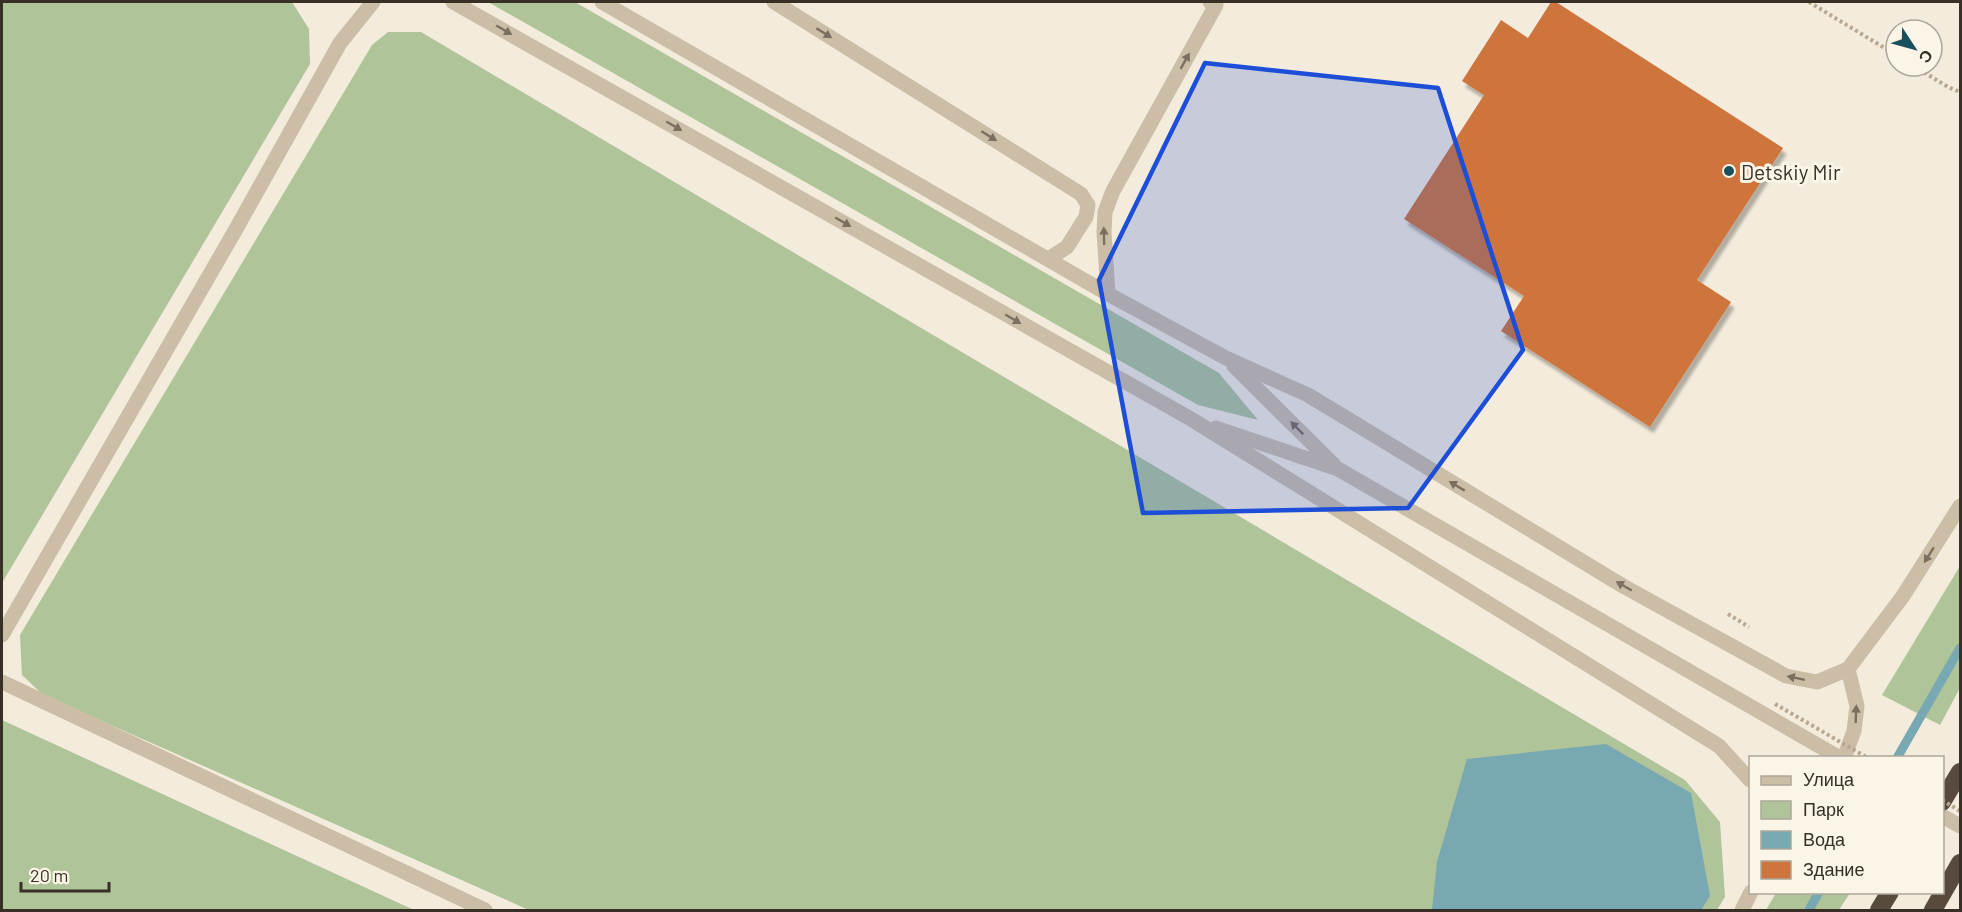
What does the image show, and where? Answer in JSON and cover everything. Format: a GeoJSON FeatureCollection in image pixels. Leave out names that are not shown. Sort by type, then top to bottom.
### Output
{"type":"FeatureCollection","features":[{"type":"Feature","properties":{"kind":"highway"},"geometry":{"type":"LineString","coordinates":[[1944,798],[1960,772]]}},
{"type":"Feature","properties":{"kind":"highway"},"geometry":{"type":"LineString","coordinates":[[1944,891],[1960,863]]}},
{"type":"Feature","properties":{"kind":"highway"},"geometry":{"type":"LineString","coordinates":[[1879,910],[1889,894]]}},
{"type":"Feature","properties":{"kind":"highway"},"geometry":{"type":"LineString","coordinates":[[1933,910],[1942,894]]}},
{"type":"Feature","properties":{"kind":"street"},"geometry":{"type":"LineString","coordinates":[[2,634],[236,229],[340,43],[373,2]]}},
{"type":"Feature","properties":{"kind":"street"},"geometry":{"type":"LineString","coordinates":[[453,2],[1191,419],[1719,746],[1749,779]]}},
{"type":"Feature","properties":{"kind":"street"},"geometry":{"type":"LineString","coordinates":[[602,2],[1108,294],[1226,358],[1308,395],[1623,586],[1786,676],[1817,682],[1848,669],[1903,597],[1960,506]]}},
{"type":"Feature","properties":{"kind":"street"},"geometry":{"type":"LineString","coordinates":[[774,2],[1081,194],[1088,205],[1086,217],[1067,248],[1048,259]]}},
{"type":"Feature","properties":{"kind":"street"},"geometry":{"type":"LineString","coordinates":[[1108,294],[1105,212],[1113,191],[1215,3]]}},
{"type":"Feature","properties":{"kind":"street"},"geometry":{"type":"LineString","coordinates":[[1226,358],[1338,469]]}},
{"type":"Feature","properties":{"kind":"street"},"geometry":{"type":"LineString","coordinates":[[1191,419],[1338,469],[1838,756]]}},
{"type":"Feature","properties":{"kind":"street"},"geometry":{"type":"LineString","coordinates":[[1843,756],[1854,731],[1857,706],[1848,669]]}},
{"type":"Feature","properties":{"kind":"street"},"geometry":{"type":"LineString","coordinates":[[2,682],[485,910]]}},
{"type":"Feature","properties":{"kind":"street"},"geometry":{"type":"LineString","coordinates":[[1944,817],[1960,826]]}},
{"type":"Feature","properties":{"kind":"street"},"geometry":{"type":"LineString","coordinates":[[1742,910],[1750,894]]}},
{"type":"Feature","properties":{"kind":"path"},"geometry":{"type":"LineString","coordinates":[[1809,2],[1884,48]]}},
{"type":"Feature","properties":{"kind":"path"},"geometry":{"type":"LineString","coordinates":[[1933,78],[1960,92]]}},
{"type":"Feature","properties":{"kind":"path"},"geometry":{"type":"LineString","coordinates":[[1775,704],[1865,756]]}},
{"type":"Feature","properties":{"kind":"path"},"geometry":{"type":"LineString","coordinates":[[1944,802],[1960,811]]}},
{"type":"Feature","properties":{"kind":"highlighted area"},"geometry":{"type":"Polygon","coordinates":[[[1205,63],[1438,88],[1523,350],[1408,508],[1143,513],[1099,280],[1205,63]]]}},
{"type":"Feature","properties":{"kind":"green space"},"geometry":{"type":"Polygon","coordinates":[[[2,2],[292,2],[309,29],[310,64],[2,583],[2,2]]]}},
{"type":"Feature","properties":{"kind":"green space"},"geometry":{"type":"Polygon","coordinates":[[[488,2],[575,2],[1219,373],[1258,420],[1198,405],[488,2]]]}},
{"type":"Feature","properties":{"kind":"green space"},"geometry":{"type":"Polygon","coordinates":[[[388,32],[421,32],[1685,780],[1720,822],[1725,897],[1717,910],[529,910],[43,695],[22,675],[20,635],[372,45],[388,32]]]}},
{"type":"Feature","properties":{"kind":"green space"},"geometry":{"type":"Polygon","coordinates":[[[1960,566],[1960,688],[1940,725],[1882,695],[1960,566]]]}},
{"type":"Feature","properties":{"kind":"green space"},"geometry":{"type":"Polygon","coordinates":[[[2,720],[414,910],[2,910],[2,720]]]}},
{"type":"Feature","properties":{"kind":"green space"},"geometry":{"type":"Polygon","coordinates":[[[1775,894],[1849,894],[1839,910],[1766,910],[1775,894]]]}},
{"type":"Feature","properties":{"kind":"water"},"geometry":{"type":"Polygon","coordinates":[[[1606,744],[1691,793],[1710,896],[1701,910],[1432,910],[1437,862],[1467,759],[1606,744]]]}},
{"type":"Feature","properties":{"kind":"building"},"geometry":{"type":"Polygon","coordinates":[[[1551,2],[1556,2],[1783,148],[1697,280],[1731,302],[1650,427],[1501,331],[1524,296],[1404,219],[1484,95],[1462,81],[1501,20],[1528,38],[1551,2]]]}},
{"type":"Feature","properties":{"kind":"waterway"},"geometry":{"type":"LineString","coordinates":[[1898,756],[1960,648]]}},
{"type":"Feature","properties":{"kind":"waterway"},"geometry":{"type":"LineString","coordinates":[[1809,910],[1818,894]]}},
{"type":"Feature","properties":{"kind":"place","name":"Detskiy Mir"},"geometry":{"type":"Point","coordinates":[1729,171]}}]}
